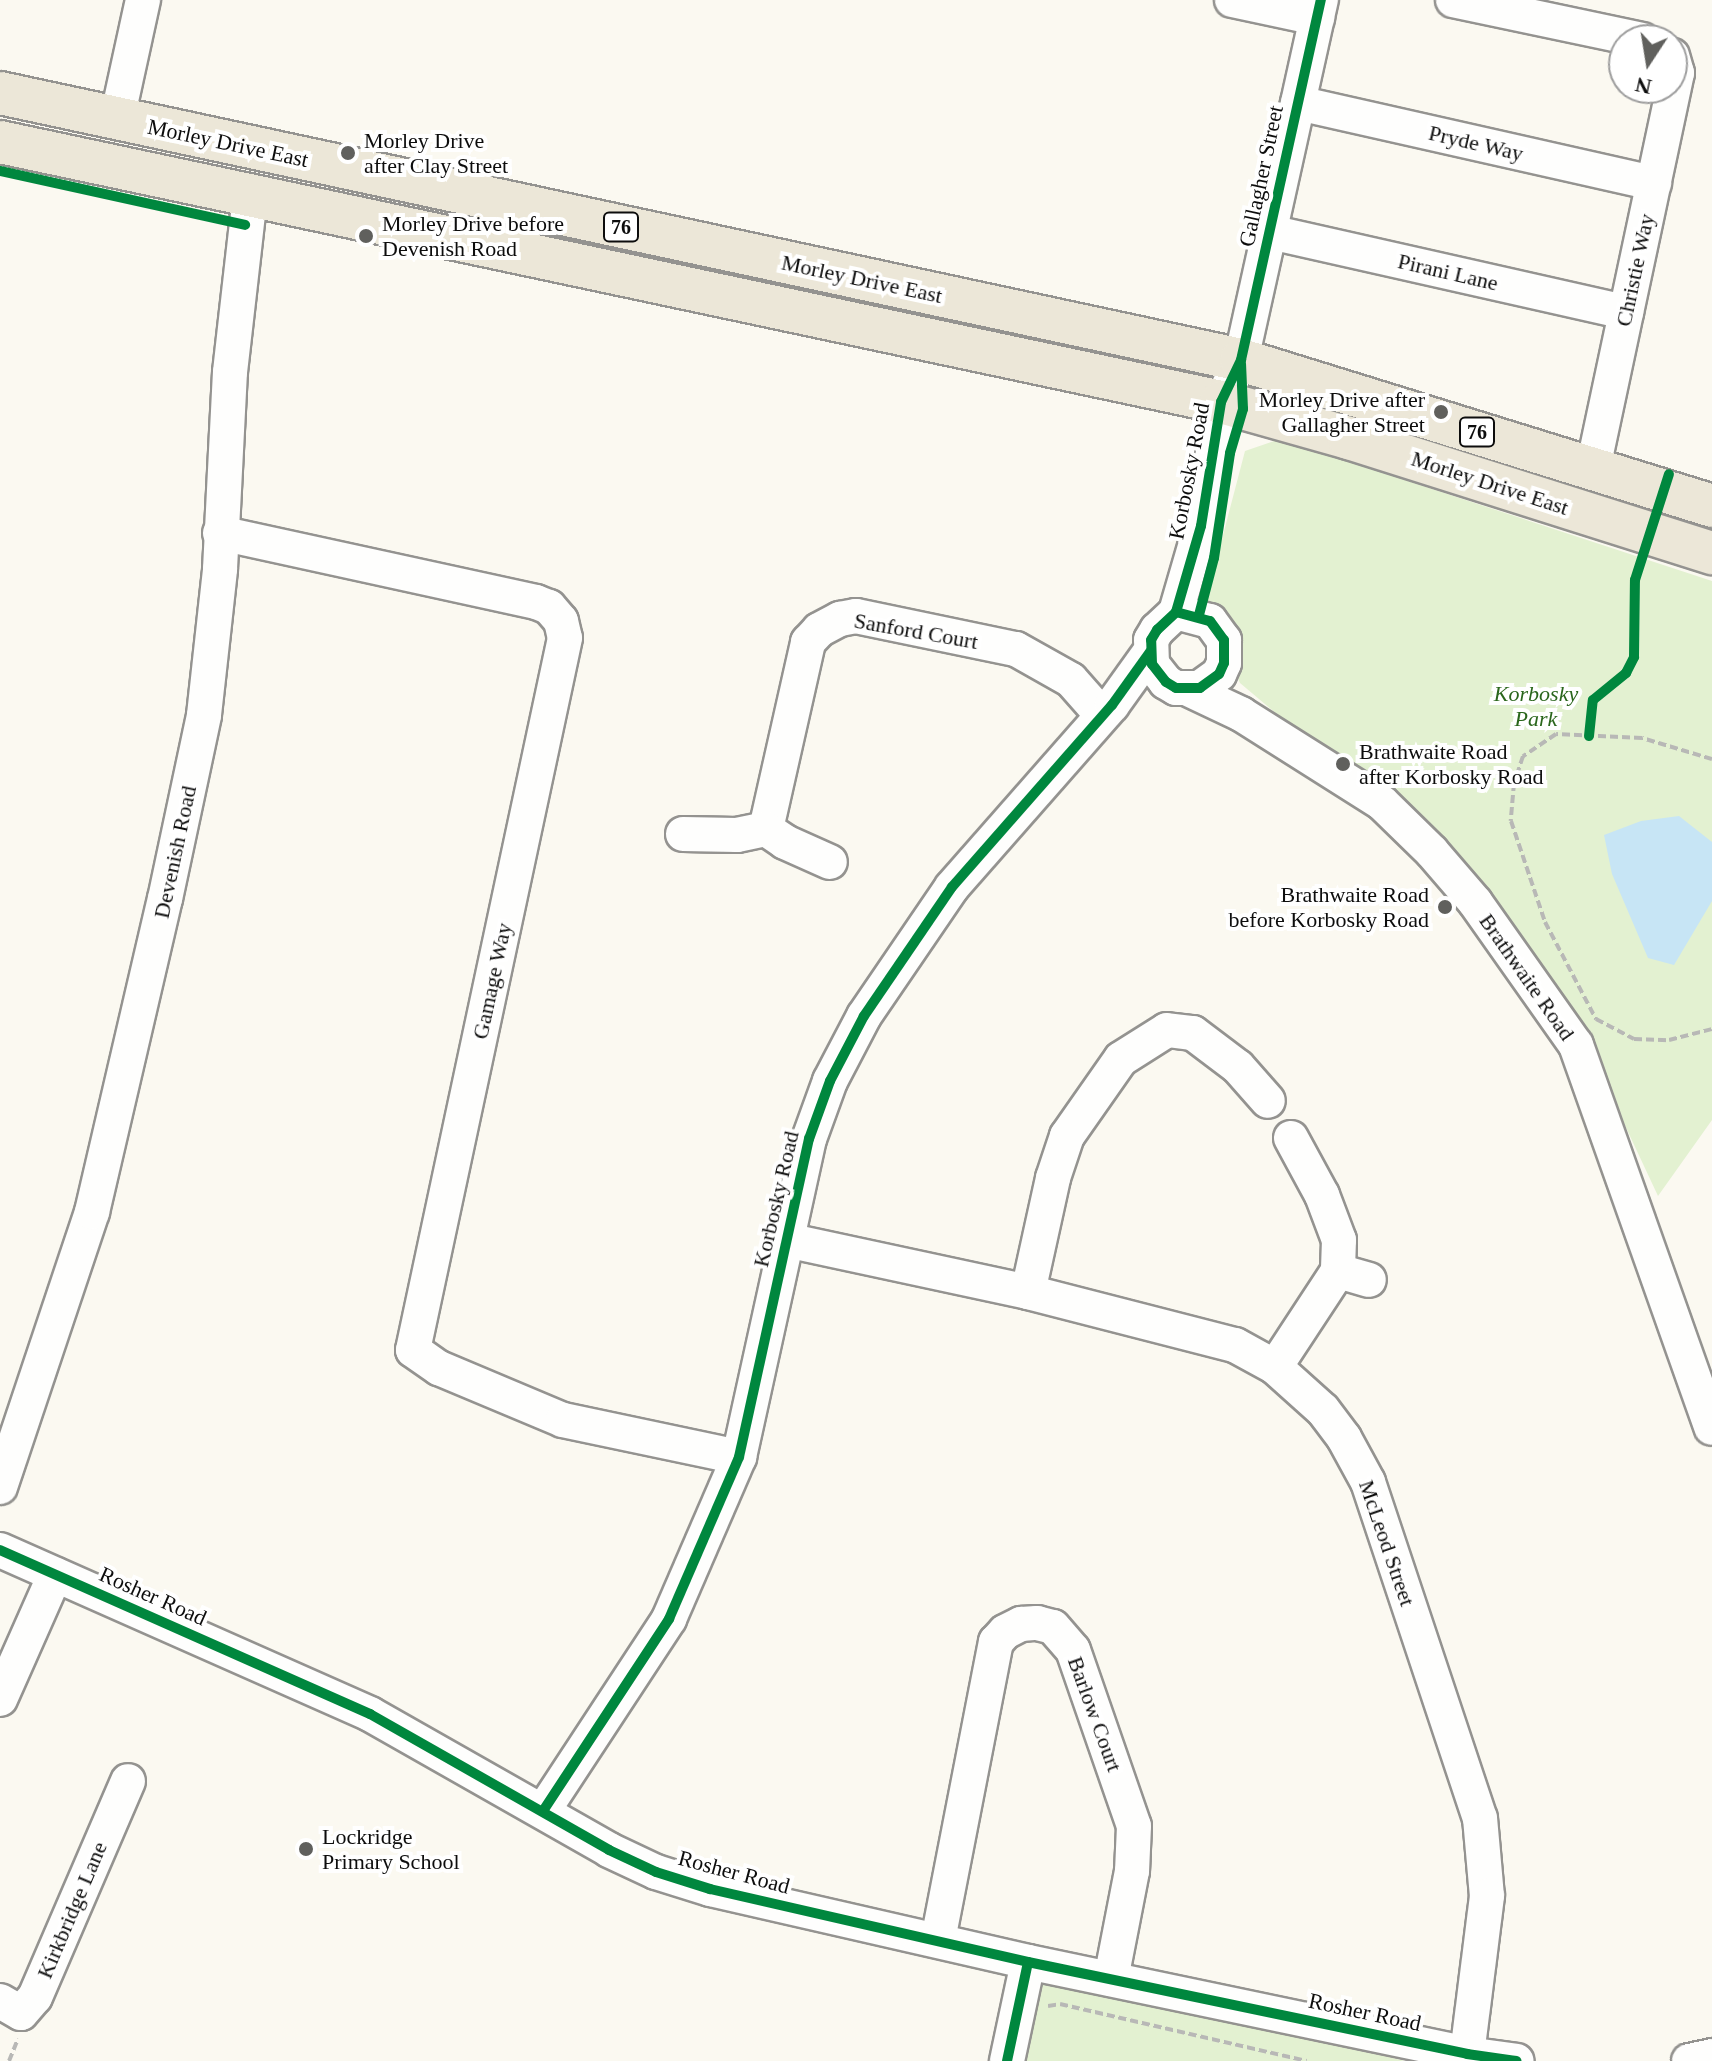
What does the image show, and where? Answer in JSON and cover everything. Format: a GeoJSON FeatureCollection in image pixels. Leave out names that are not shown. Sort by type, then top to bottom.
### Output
{"type":"FeatureCollection","features":[{"type":"Feature","properties":{"kind":"main road","name":"Morley Drive East"},"geometry":{"type":"LineString","coordinates":[[0,93],[1241,360],[1712,506]]}},
{"type":"Feature","properties":{"kind":"main road","name":"Morley Drive East"},"geometry":{"type":"LineString","coordinates":[[0,142],[1232,405],[1349,438],[1712,553]]}},
{"type":"Feature","properties":{"kind":"street"},"geometry":{"type":"LineString","coordinates":[[117,119],[143,0]]}},
{"type":"Feature","properties":{"kind":"street","name":"Gallagher Street"},"geometry":{"type":"LineString","coordinates":[[1232,0],[1319,9],[1241,360]]}},
{"type":"Feature","properties":{"kind":"street"},"geometry":{"type":"LineString","coordinates":[[1453,0],[1608,33]]}},
{"type":"Feature","properties":{"kind":"street","name":"Pryde Way"},"geometry":{"type":"LineString","coordinates":[[1298,103],[1654,183]]}},
{"type":"Feature","properties":{"kind":"street","name":"Christie Way"},"geometry":{"type":"LineString","coordinates":[[1593,468],[1654,183],[1667,104]]}},
{"type":"Feature","properties":{"kind":"street","name":"Devenish Road"},"geometry":{"type":"LineString","coordinates":[[0,1487],[92,1212],[162,914],[204,715],[220,569],[230,372],[250,197]]}},
{"type":"Feature","properties":{"kind":"street","name":"Pirani Lane"},"geometry":{"type":"LineString","coordinates":[[1270,232],[1626,312]]}},
{"type":"Feature","properties":{"kind":"street","name":"Korbosky Road"},"geometry":{"type":"LineString","coordinates":[[1187,614],[1214,558],[1230,453],[1232,405],[1241,360]]}},
{"type":"Feature","properties":{"kind":"street","name":"Gamage Way"},"geometry":{"type":"LineString","coordinates":[[220,533],[536,602],[549,607],[561,621],[565,638],[413,1350],[439,1368],[563,1420],[739,1457]]}},
{"type":"Feature","properties":{"kind":"street"},"geometry":{"type":"LineString","coordinates":[[1107,710],[1182,688],[1200,688],[1219,674],[1226,651],[1224,640],[1218,629],[1187,614],[1157,630],[1150,652],[1157,674],[1182,688]]}},
{"type":"Feature","properties":{"kind":"street","name":"Sanford Court"},"geometry":{"type":"LineString","coordinates":[[766,829],[808,642],[819,630],[840,619],[856,616],[1016,649],[1071,680],[1107,710]]}},
{"type":"Feature","properties":{"kind":"street","name":"Korbosky Road"},"geometry":{"type":"LineString","coordinates":[[543,1811],[669,1619],[739,1457],[814,1125],[830,1081],[864,1016],[952,887],[1107,710],[1150,652]]}},
{"type":"Feature","properties":{"kind":"street","name":"Brathwaite Road"},"geometry":{"type":"LineString","coordinates":[[1219,674],[1241,714]]}},
{"type":"Feature","properties":{"kind":"street","name":"Brathwaite Road"},"geometry":{"type":"LineString","coordinates":[[1182,688],[1241,714],[1382,803],[1432,852],[1475,902],[1576,1045],[1712,1428]]}},
{"type":"Feature","properties":{"kind":"street"},"geometry":{"type":"LineString","coordinates":[[683,834],[737,835],[766,829],[785,842],[830,862]]}},
{"type":"Feature","properties":{"kind":"street"},"geometry":{"type":"LineString","coordinates":[[1028,1292],[1053,1178],[1067,1136],[1121,1059],[1167,1030],[1193,1033],[1214,1046],[1268,1101]]}},
{"type":"Feature","properties":{"kind":"street"},"geometry":{"type":"LineString","coordinates":[[1275,1367],[1354,1276],[1322,1195],[1291,1138]]}},
{"type":"Feature","properties":{"kind":"street","name":"McLeod Street"},"geometry":{"type":"LineString","coordinates":[[786,1240],[1028,1292],[1235,1345],[1275,1367],[1323,1410],[1344,1438],[1368,1482],[1480,1818],[1487,1896],[1467,2054]]}},
{"type":"Feature","properties":{"kind":"street","name":"Rosher Road"},"geometry":{"type":"LineString","coordinates":[[0,1550],[370,1714],[609,1850],[683,1881],[1028,1962],[1467,2054],[1517,2061]]}},
{"type":"Feature","properties":{"kind":"street"},"geometry":{"type":"LineString","coordinates":[[0,1699],[55,1575]]}},
{"type":"Feature","properties":{"kind":"street","name":"Barlow Court"},"geometry":{"type":"LineString","coordinates":[[938,1940],[996,1642],[1005,1632],[1021,1624],[1037,1623],[1053,1627],[1073,1650],[1134,1826],[1132,1871],[1111,1979]]}},
{"type":"Feature","properties":{"kind":"street","name":"Kirkbridge Lane"},"geometry":{"type":"LineString","coordinates":[[0,2001],[21,2013],[35,1997],[128,1781]]}},
{"type":"Feature","properties":{"kind":"street"},"geometry":{"type":"LineString","coordinates":[[1007,2061],[1028,1962]]}},
{"type":"Feature","properties":{"kind":"street"},"geometry":{"type":"LineString","coordinates":[[1689,2061],[1712,2056]]}},
{"type":"Feature","properties":{"kind":"path"},"geometry":{"type":"LineString","coordinates":[[1589,736],[1590,724]]}},
{"type":"Feature","properties":{"kind":"path"},"geometry":{"type":"LineString","coordinates":[[1712,759],[1642,738],[1556,734],[1523,756],[1514,783],[1511,821],[1545,922],[1596,1019],[1634,1039],[1669,1040],[1712,1029]]}},
{"type":"Feature","properties":{"kind":"path"},"geometry":{"type":"LineString","coordinates":[[1015,2019],[1028,2022],[1040,2007],[1060,2004],[1307,2061]]}},
{"type":"Feature","properties":{"kind":"green space","name":"Korbosky Park"},"geometry":{"type":"Polygon","coordinates":[[[1280,439],[1712,581],[1712,1120],[1658,1196],[1585,1040],[1451,861],[1240,683],[1205,604],[1245,451],[1280,439]]]}},
{"type":"Feature","properties":{"kind":"green space"},"geometry":{"type":"Polygon","coordinates":[[[1025,1968],[1405,2061],[1006,2061],[1025,1968]]]}},
{"type":"Feature","properties":{"kind":"water"},"geometry":{"type":"Polygon","coordinates":[[[1679,816],[1712,842],[1712,901],[1674,965],[1648,958],[1612,874],[1604,835],[1641,821],[1679,816]]]}},
{"type":"Feature","properties":{"kind":"cycle path"},"geometry":{"type":"LineString","coordinates":[[1176,612],[1201,526],[1221,402],[1241,360],[1321,0]]}},
{"type":"Feature","properties":{"kind":"cycle path"},"geometry":{"type":"LineString","coordinates":[[0,171],[245,225]]}},
{"type":"Feature","properties":{"kind":"cycle path"},"geometry":{"type":"LineString","coordinates":[[1199,615],[1214,558],[1230,453],[1243,409],[1241,364]]}},
{"type":"Feature","properties":{"kind":"cycle path"},"geometry":{"type":"LineString","coordinates":[[1589,736],[1593,700],[1626,673],[1634,657],[1635,580],[1669,474]]}},
{"type":"Feature","properties":{"kind":"cycle path"},"geometry":{"type":"LineString","coordinates":[[1176,612],[1210,621],[1224,640],[1224,663],[1219,674],[1200,688],[1176,688],[1166,682],[1152,664],[1151,640],[1176,612]]}},
{"type":"Feature","properties":{"kind":"cycle path"},"geometry":{"type":"LineString","coordinates":[[543,1811],[669,1619],[739,1457],[809,1139],[830,1081],[864,1016],[952,887],[1112,705],[1150,652]]}},
{"type":"Feature","properties":{"kind":"cycle path"},"geometry":{"type":"LineString","coordinates":[[0,1550],[370,1714],[609,1850],[656,1872],[710,1889],[1028,1962],[1467,2054],[1517,2061]]}},
{"type":"Feature","properties":{"kind":"cycle path"},"geometry":{"type":"LineString","coordinates":[[1007,2061],[1028,1962]]}},
{"type":"Feature","properties":{"kind":"place","name":"Morley Drive after Clay Street"},"geometry":{"type":"Point","coordinates":[348,153]}},
{"type":"Feature","properties":{"kind":"place","name":"Morley Drive before Devenish Road"},"geometry":{"type":"Point","coordinates":[366,236]}},
{"type":"Feature","properties":{"kind":"place","name":"Morley Drive after Gallagher Street"},"geometry":{"type":"Point","coordinates":[1441,412]}},
{"type":"Feature","properties":{"kind":"place","name":"Brathwaite Road after Korbosky Road"},"geometry":{"type":"Point","coordinates":[1343,764]}},
{"type":"Feature","properties":{"kind":"place","name":"Brathwaite Road before Korbosky Road"},"geometry":{"type":"Point","coordinates":[1445,907]}},
{"type":"Feature","properties":{"kind":"place","name":"Lockridge Primary School"},"geometry":{"type":"Point","coordinates":[306,1849]}}]}
